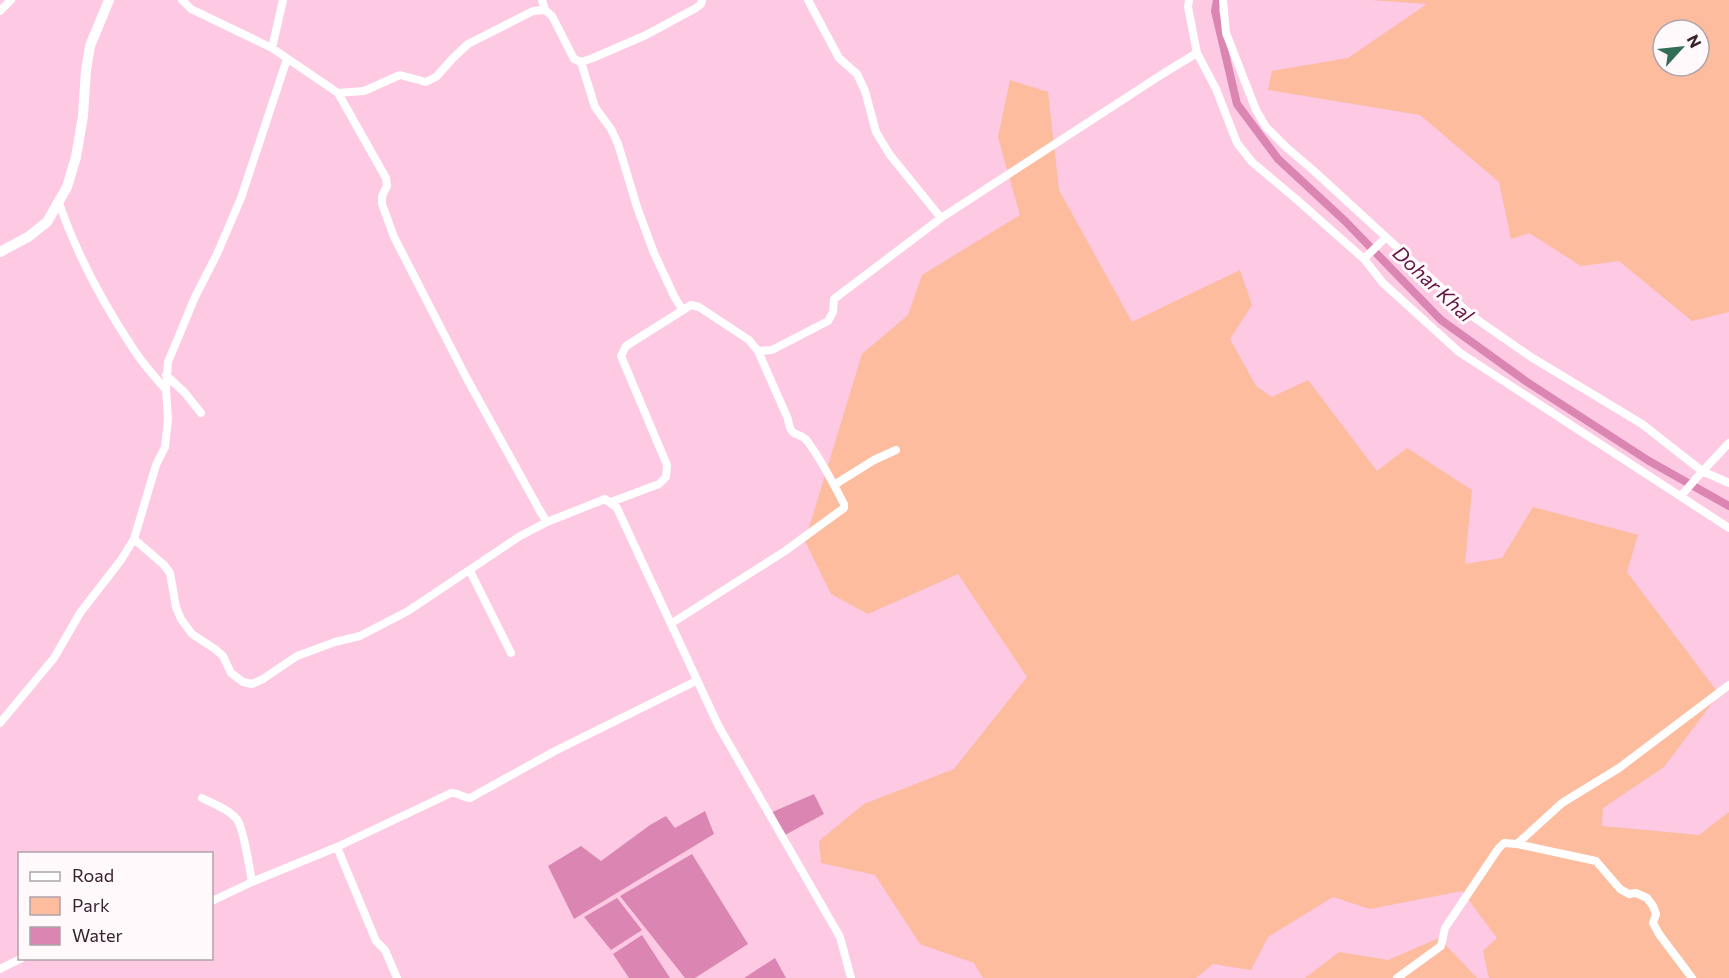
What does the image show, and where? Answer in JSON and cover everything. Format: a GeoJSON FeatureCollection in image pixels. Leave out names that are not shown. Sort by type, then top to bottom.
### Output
{"type":"FeatureCollection","features":[{"type":"Feature","properties":{"kind":"main road"},"geometry":{"type":"LineString","coordinates":[[0,252],[28,237],[47,222],[67,187],[76,157],[90,46],[109,0]]}},
{"type":"Feature","properties":{"kind":"street"},"geometry":{"type":"LineString","coordinates":[[0,11],[11,0]]}},
{"type":"Feature","properties":{"kind":"street"},"geometry":{"type":"LineString","coordinates":[[182,0],[191,9],[272,48],[338,93],[386,178],[387,186],[382,196],[382,204],[394,237],[465,377],[547,522]]}},
{"type":"Feature","properties":{"kind":"street"},"geometry":{"type":"LineString","coordinates":[[272,48],[283,0]]}},
{"type":"Feature","properties":{"kind":"street"},"geometry":{"type":"LineString","coordinates":[[542,0],[545,10],[552,16],[574,59],[581,62],[646,34],[696,8],[702,0]]}},
{"type":"Feature","properties":{"kind":"street"},"geometry":{"type":"LineString","coordinates":[[808,0],[839,58],[857,74],[865,91],[876,132],[890,155],[941,218]]}},
{"type":"Feature","properties":{"kind":"street"},"geometry":{"type":"LineString","coordinates":[[1189,0],[1188,8],[1197,53],[1216,89],[1237,143],[1252,162],[1365,258],[1383,283],[1459,352],[1682,495],[1729,528]]}},
{"type":"Feature","properties":{"kind":"street"},"geometry":{"type":"LineString","coordinates":[[1223,0],[1226,33],[1256,110],[1266,127],[1383,240],[1472,315],[1531,357],[1642,424],[1701,473],[1729,483]]}},
{"type":"Feature","properties":{"kind":"street"},"geometry":{"type":"LineString","coordinates":[[338,93],[364,91],[400,75],[430,81],[468,44],[533,11],[545,10]]}},
{"type":"Feature","properties":{"kind":"street"},"geometry":{"type":"LineString","coordinates":[[758,351],[772,350],[828,321],[833,312],[834,299],[941,218],[1197,53]]}},
{"type":"Feature","properties":{"kind":"street"},"geometry":{"type":"LineString","coordinates":[[0,723],[54,658],[80,614],[134,539],[156,465],[165,447],[168,418],[166,375],[168,362],[241,198],[286,59]]}},
{"type":"Feature","properties":{"kind":"street"},"geometry":{"type":"LineString","coordinates":[[581,62],[595,107],[611,129],[618,144],[654,253],[682,309]]}},
{"type":"Feature","properties":{"kind":"street"},"geometry":{"type":"LineString","coordinates":[[59,203],[68,230],[100,293],[135,352],[166,390]]}},
{"type":"Feature","properties":{"kind":"street"},"geometry":{"type":"LineString","coordinates":[[1365,258],[1383,240]]}},
{"type":"Feature","properties":{"kind":"street"},"geometry":{"type":"LineString","coordinates":[[611,502],[659,484],[666,477],[667,465],[621,356],[626,346],[682,309],[691,304],[699,307],[749,340],[758,351],[788,419],[790,429],[793,434],[807,439],[834,485],[844,508],[766,564],[672,623]]}},
{"type":"Feature","properties":{"kind":"street"},"geometry":{"type":"LineString","coordinates":[[166,375],[201,413]]}},
{"type":"Feature","properties":{"kind":"street"},"geometry":{"type":"LineString","coordinates":[[1682,495],[1729,444]]}},
{"type":"Feature","properties":{"kind":"street"},"geometry":{"type":"LineString","coordinates":[[834,485],[874,460],[896,450]]}},
{"type":"Feature","properties":{"kind":"street"},"geometry":{"type":"LineString","coordinates":[[134,539],[170,573],[176,607],[181,619],[192,634],[223,656],[231,673],[243,682],[252,684],[297,656],[335,642],[360,636],[408,611],[520,536],[547,522],[605,499],[611,502],[617,508],[718,725],[840,937],[851,978]]}},
{"type":"Feature","properties":{"kind":"street"},"geometry":{"type":"LineString","coordinates":[[470,571],[511,653]]}},
{"type":"Feature","properties":{"kind":"street"},"geometry":{"type":"LineString","coordinates":[[213,901],[337,847],[451,793],[456,792],[470,798],[555,751],[696,681]]}},
{"type":"Feature","properties":{"kind":"street"},"geometry":{"type":"LineString","coordinates":[[1517,844],[1562,803],[1619,768],[1729,685]]}},
{"type":"Feature","properties":{"kind":"street"},"geometry":{"type":"LineString","coordinates":[[202,798],[226,810],[237,820],[252,882]]}},
{"type":"Feature","properties":{"kind":"street"},"geometry":{"type":"LineString","coordinates":[[1397,978],[1441,946],[1445,928],[1504,843],[1596,861],[1620,889],[1629,894],[1636,893],[1647,898],[1656,914],[1653,923],[1659,934],[1692,978]]}},
{"type":"Feature","properties":{"kind":"street"},"geometry":{"type":"LineString","coordinates":[[337,847],[376,941],[385,950],[397,978]]}},
{"type":"Feature","properties":{"kind":"street"},"geometry":{"type":"LineString","coordinates":[[0,969],[18,960]]}},
{"type":"Feature","properties":{"kind":"green space"},"geometry":{"type":"Polygon","coordinates":[[[1371,0],[1729,0],[1729,312],[1692,321],[1619,261],[1581,266],[1529,233],[1511,239],[1499,182],[1420,115],[1268,90],[1272,71],[1348,58],[1427,4],[1371,0]]]}},
{"type":"Feature","properties":{"kind":"green space"},"geometry":{"type":"Polygon","coordinates":[[[1010,80],[1048,92],[1059,190],[1132,322],[1240,270],[1252,305],[1230,339],[1256,386],[1272,397],[1308,380],[1377,471],[1407,448],[1472,490],[1465,564],[1502,558],[1533,507],[1638,535],[1627,572],[1719,694],[1664,767],[1603,808],[1602,826],[1699,835],[1729,812],[1729,978],[1489,978],[1483,951],[1497,938],[1462,891],[1370,909],[1333,897],[1268,937],[1251,970],[1213,964],[1196,978],[983,978],[974,963],[920,944],[875,875],[821,863],[819,841],[864,804],[954,769],[1027,677],[958,574],[868,614],[831,594],[805,541],[862,354],[908,315],[922,275],[1020,215],[998,137],[1010,80]]]}},
{"type":"Feature","properties":{"kind":"green space"},"geometry":{"type":"Polygon","coordinates":[[[1439,938],[1477,978],[1305,978],[1339,952],[1388,960],[1439,938]]]}},
{"type":"Feature","properties":{"kind":"water"},"geometry":{"type":"Polygon","coordinates":[[[814,794],[824,814],[785,835],[770,813],[814,794]]]}},
{"type":"Feature","properties":{"kind":"water"},"geometry":{"type":"Polygon","coordinates":[[[705,811],[714,834],[574,919],[548,866],[581,846],[601,861],[666,816],[675,828],[705,811]]]}},
{"type":"Feature","properties":{"kind":"water"},"geometry":{"type":"Polygon","coordinates":[[[692,854],[748,944],[695,978],[685,978],[620,896],[692,854]]]}},
{"type":"Feature","properties":{"kind":"water"},"geometry":{"type":"Polygon","coordinates":[[[617,898],[642,930],[611,950],[584,917],[617,898]]]}},
{"type":"Feature","properties":{"kind":"water"},"geometry":{"type":"Polygon","coordinates":[[[642,935],[670,978],[629,978],[613,954],[642,935]]]}},
{"type":"Feature","properties":{"kind":"water"},"geometry":{"type":"Polygon","coordinates":[[[775,958],[786,978],[744,978],[775,958]]]}},
{"type":"Feature","properties":{"kind":"waterway","name":"Dohar Khal"},"geometry":{"type":"LineString","coordinates":[[1217,0],[1215,11],[1237,104],[1278,159],[1345,221],[1441,320],[1527,382],[1649,461],[1729,506]]}}]}
